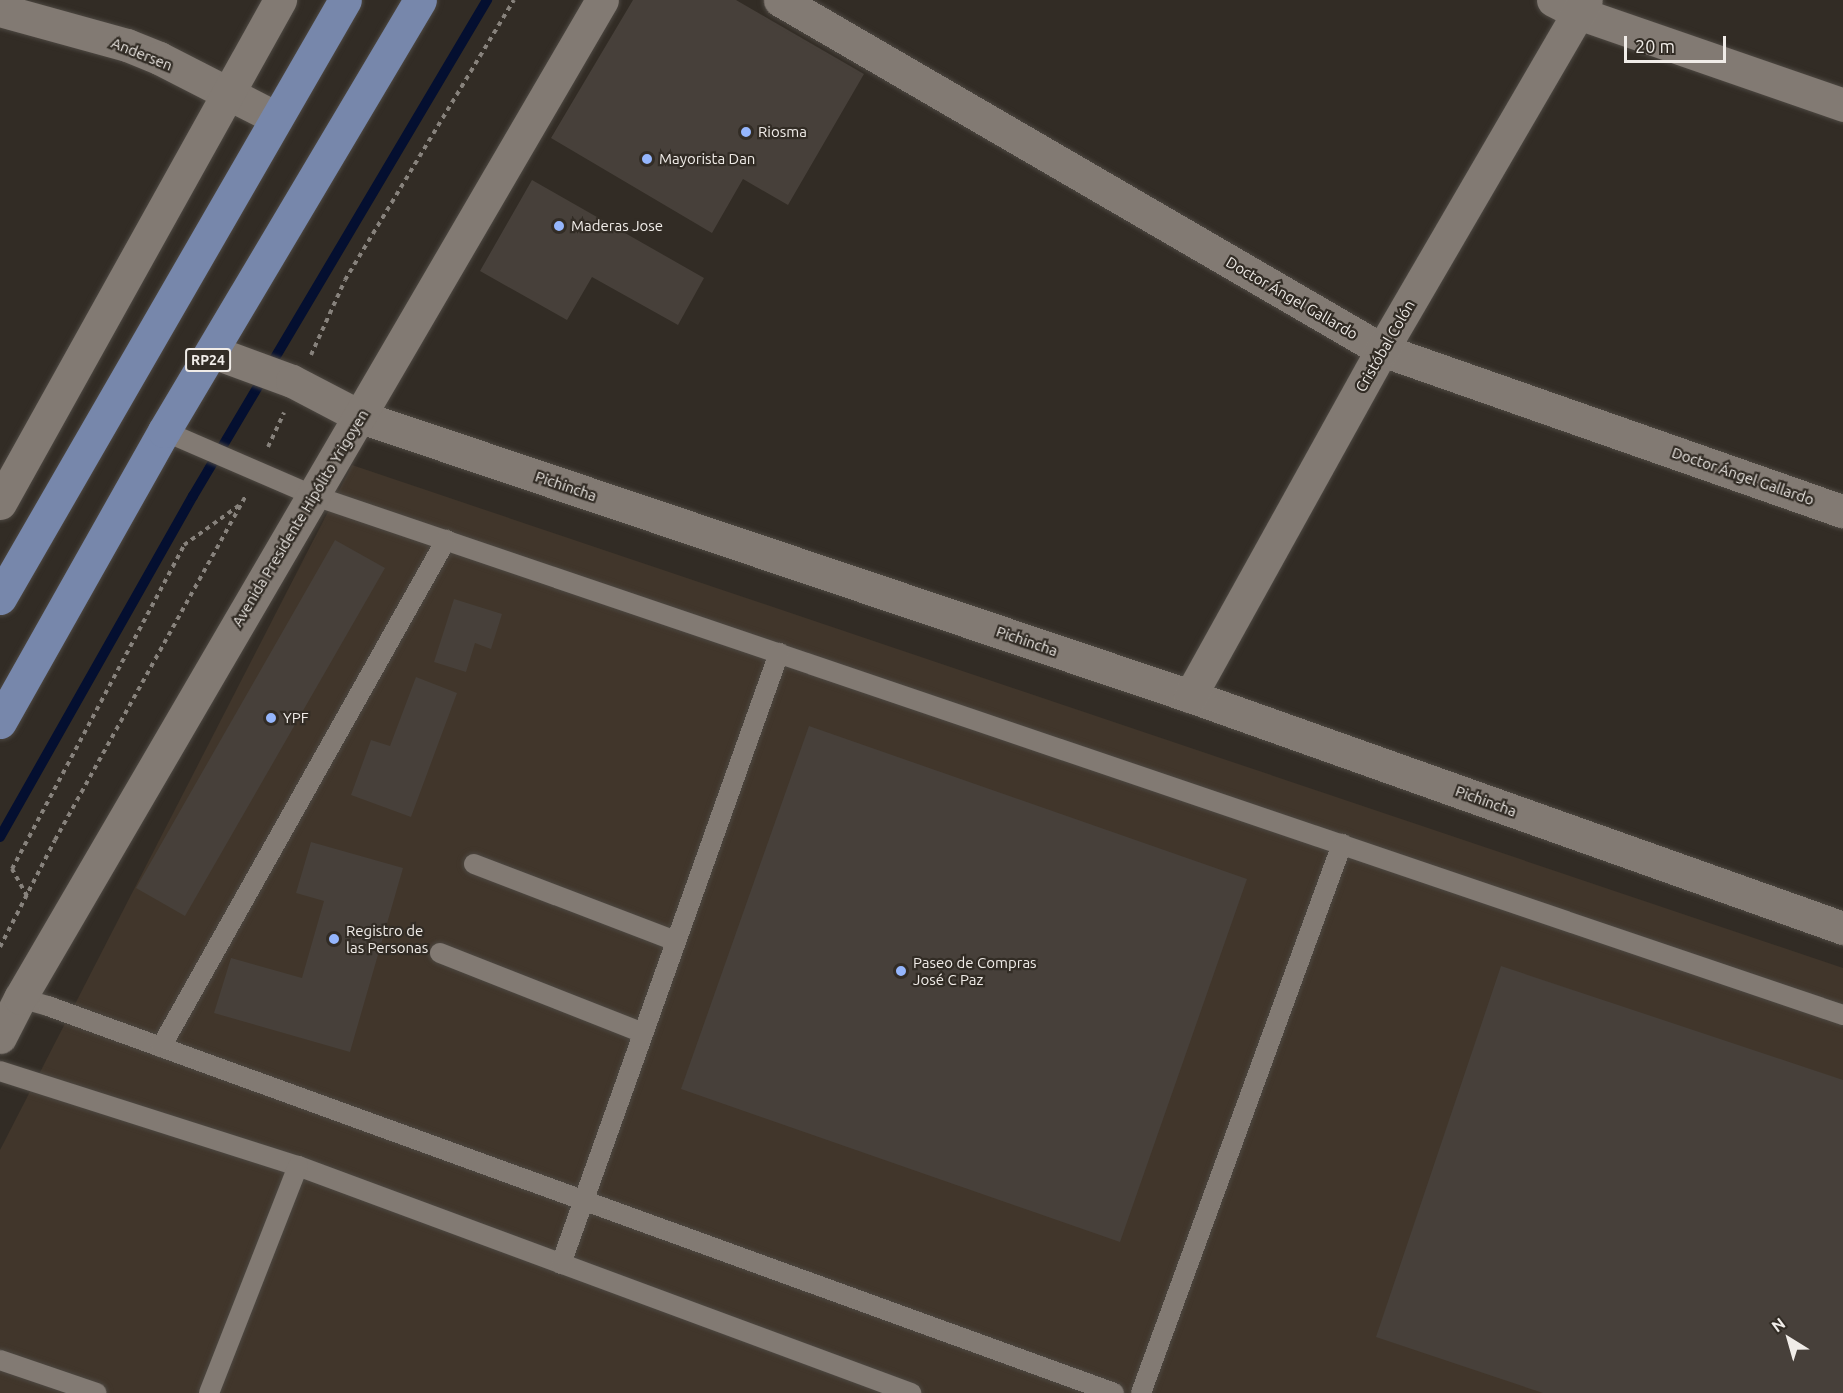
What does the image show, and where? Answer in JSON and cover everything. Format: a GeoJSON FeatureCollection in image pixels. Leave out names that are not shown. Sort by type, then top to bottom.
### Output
{"type":"FeatureCollection","features":[{"type":"Feature","properties":{"kind":"main road"},"geometry":{"type":"LineString","coordinates":[[0,598],[345,0]]}},
{"type":"Feature","properties":{"kind":"main road","name":"RP24"},"geometry":{"type":"LineString","coordinates":[[0,722],[164,431],[420,0]]}},
{"type":"Feature","properties":{"kind":"street"},"geometry":{"type":"LineString","coordinates":[[0,503],[280,0]]}},
{"type":"Feature","properties":{"kind":"street","name":"Avenida Presidente Hipólito Yrigoyen"},"geometry":{"type":"LineString","coordinates":[[0,1037],[10,998],[361,417],[602,0]]}},
{"type":"Feature","properties":{"kind":"street","name":"Doctor Ángel Gallardo"},"geometry":{"type":"LineString","coordinates":[[780,0],[1382,350],[1843,511]]}},
{"type":"Feature","properties":{"kind":"street"},"geometry":{"type":"LineString","coordinates":[[1573,4],[1843,105]]}},
{"type":"Feature","properties":{"kind":"street","name":"Cristóbal Colón"},"geometry":{"type":"LineString","coordinates":[[1190,696],[1573,4]]}},
{"type":"Feature","properties":{"kind":"street","name":"Andersen"},"geometry":{"type":"LineString","coordinates":[[0,10],[127,45],[159,58],[276,118]]}},
{"type":"Feature","properties":{"kind":"street","name":"Pichincha"},"geometry":{"type":"LineString","coordinates":[[213,352],[248,367],[292,381],[361,417],[1190,696],[1843,927]]}},
{"type":"Feature","properties":{"kind":"lane"},"geometry":{"type":"LineString","coordinates":[[164,431],[312,495],[1843,1015]]}},
{"type":"Feature","properties":{"kind":"lane"},"geometry":{"type":"LineString","coordinates":[[161,1047],[446,540]]}},
{"type":"Feature","properties":{"kind":"lane"},"geometry":{"type":"LineString","coordinates":[[561,1264],[779,653]]}},
{"type":"Feature","properties":{"kind":"lane"},"geometry":{"type":"LineString","coordinates":[[1141,1393],[1341,844]]}},
{"type":"Feature","properties":{"kind":"lane"},"geometry":{"type":"LineString","coordinates":[[474,864],[676,941]]}},
{"type":"Feature","properties":{"kind":"lane"},"geometry":{"type":"LineString","coordinates":[[440,953],[643,1033]]}},
{"type":"Feature","properties":{"kind":"lane"},"geometry":{"type":"LineString","coordinates":[[10,998],[161,1047],[1114,1393]]}},
{"type":"Feature","properties":{"kind":"lane"},"geometry":{"type":"LineString","coordinates":[[0,1071],[297,1166],[911,1393]]}},
{"type":"Feature","properties":{"kind":"lane"},"geometry":{"type":"LineString","coordinates":[[209,1393],[297,1166]]}},
{"type":"Feature","properties":{"kind":"lane"},"geometry":{"type":"LineString","coordinates":[[0,1360],[97,1393]]}},
{"type":"Feature","properties":{"kind":"path"},"geometry":{"type":"LineString","coordinates":[[27,896],[12,869],[184,544],[242,504]]}},
{"type":"Feature","properties":{"kind":"shaded area"},"geometry":{"type":"Polygon","coordinates":[[[352,465],[1843,968],[1843,1393],[0,1393],[0,1150],[352,465]]]}},
{"type":"Feature","properties":{"kind":"building","name":"Riosma"},"geometry":{"type":"Polygon","coordinates":[[[633,0],[736,0],[864,74],[788,205],[743,179],[712,233],[551,138],[633,0]]]}},
{"type":"Feature","properties":{"kind":"building","name":"Maderas Jose"},"geometry":{"type":"Polygon","coordinates":[[[532,180],[704,278],[678,325],[592,277],[567,320],[480,271],[532,180]]]}},
{"type":"Feature","properties":{"kind":"building"},"geometry":{"type":"Polygon","coordinates":[[[335,540],[385,568],[185,916],[136,888],[335,540]]]}},
{"type":"Feature","properties":{"kind":"building"},"geometry":{"type":"Polygon","coordinates":[[[454,599],[502,614],[491,649],[475,643],[466,672],[434,662],[454,599]]]}},
{"type":"Feature","properties":{"kind":"building"},"geometry":{"type":"Polygon","coordinates":[[[416,677],[457,693],[411,817],[351,795],[371,740],[390,746],[416,677]]]}},
{"type":"Feature","properties":{"kind":"building"},"geometry":{"type":"Polygon","coordinates":[[[809,726],[1247,879],[1120,1242],[681,1089],[809,726]]]}},
{"type":"Feature","properties":{"kind":"building"},"geometry":{"type":"Polygon","coordinates":[[[311,842],[403,868],[350,1052],[214,1013],[231,958],[302,978],[324,901],[296,893],[311,842]]]}},
{"type":"Feature","properties":{"kind":"building"},"geometry":{"type":"Polygon","coordinates":[[[1501,966],[1843,1080],[1843,1393],[1543,1393],[1376,1337],[1501,966]]]}},
{"type":"Feature","properties":{"kind":"waterway"},"geometry":{"type":"LineString","coordinates":[[0,837],[193,496],[487,0]]}},
{"type":"Feature","properties":{"kind":"place","name":"Riosma"},"geometry":{"type":"Point","coordinates":[746,132]}},
{"type":"Feature","properties":{"kind":"place","name":"Mayorista Dan"},"geometry":{"type":"Point","coordinates":[647,159]}},
{"type":"Feature","properties":{"kind":"place","name":"Maderas Jose"},"geometry":{"type":"Point","coordinates":[559,226]}},
{"type":"Feature","properties":{"kind":"place","name":"YPF"},"geometry":{"type":"Point","coordinates":[271,718]}},
{"type":"Feature","properties":{"kind":"place","name":"Registro de las Personas"},"geometry":{"type":"Point","coordinates":[334,939]}},
{"type":"Feature","properties":{"kind":"place","name":"Paseo de Compras José C Paz"},"geometry":{"type":"Point","coordinates":[901,971]}}]}
